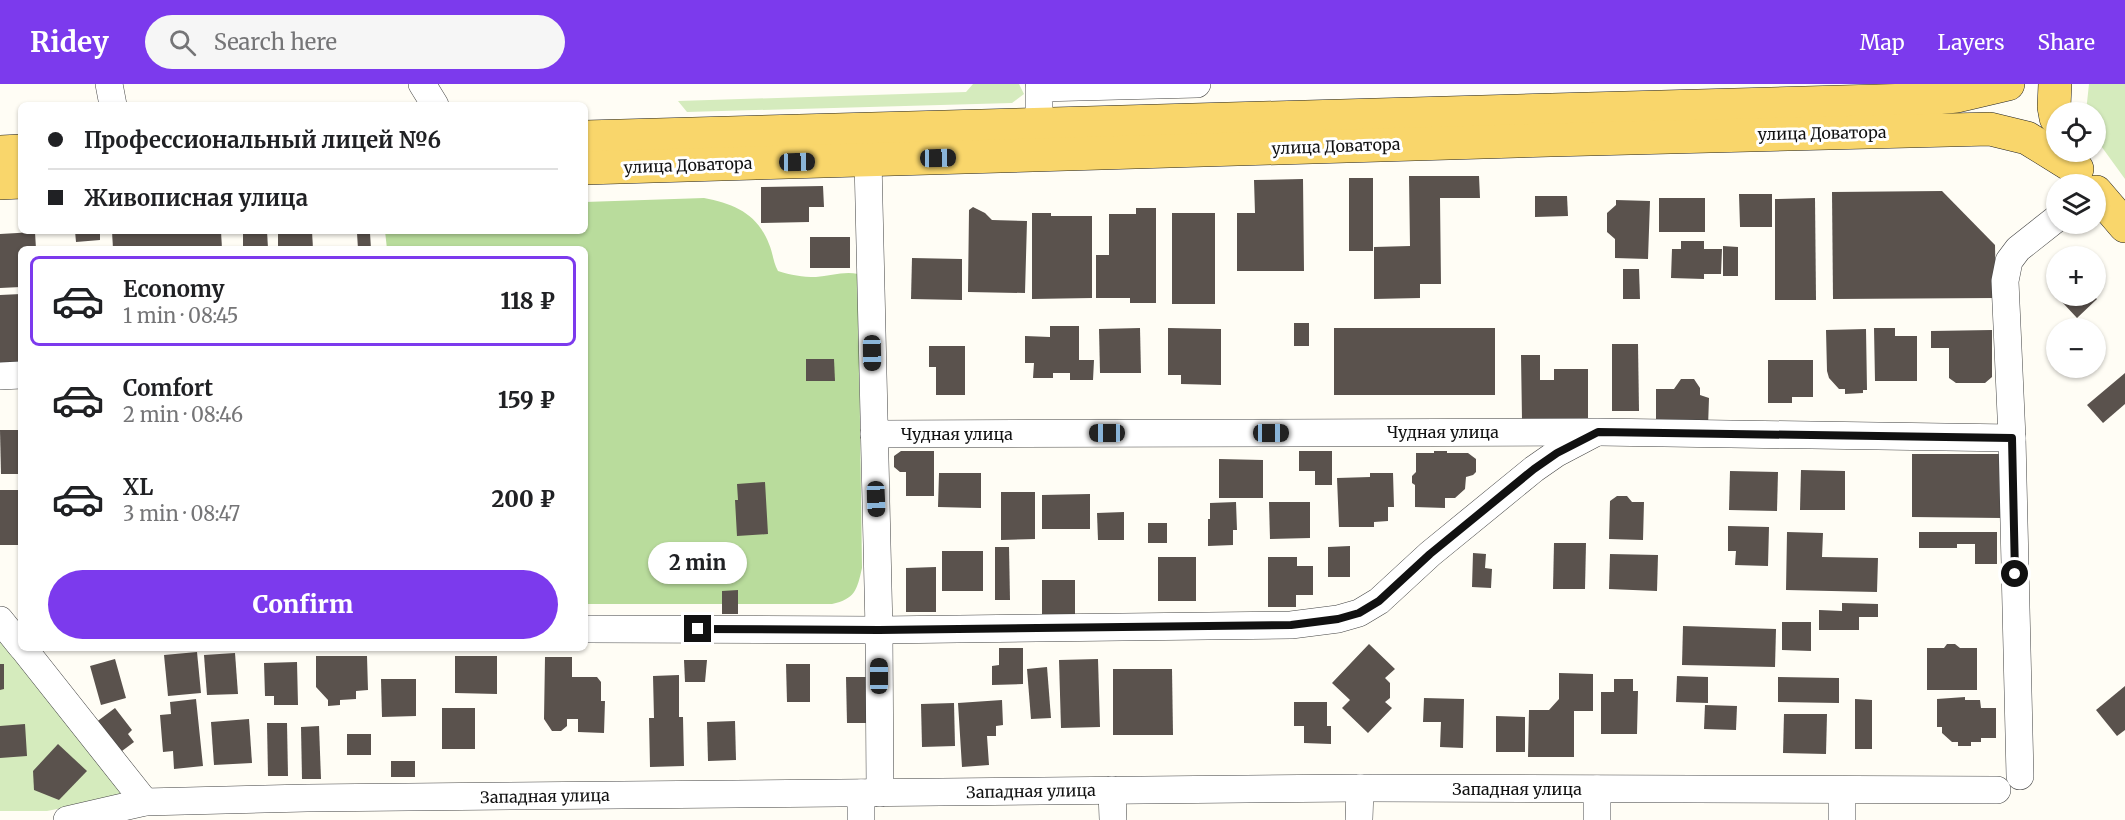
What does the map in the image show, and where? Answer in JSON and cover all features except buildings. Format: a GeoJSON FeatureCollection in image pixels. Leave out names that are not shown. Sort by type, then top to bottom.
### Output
{"type":"FeatureCollection","features":[{"type":"Feature","properties":{"kind":"main road","name":"улица Доватора"},"geometry":{"type":"LineString","coordinates":[[588,137],[1039,124],[1913,92],[1957,96],[2008,84]]}},
{"type":"Feature","properties":{"kind":"main road"},"geometry":{"type":"LineString","coordinates":[[2054,102],[2055,84]]}},
{"type":"Feature","properties":{"kind":"main road","name":"улица Доватора"},"geometry":{"type":"LineString","coordinates":[[588,168],[1990,129],[2027,138],[2082,174]]}},
{"type":"Feature","properties":{"kind":"main road"},"geometry":{"type":"LineString","coordinates":[[0,152],[18,152]]}},
{"type":"Feature","properties":{"kind":"main road"},"geometry":{"type":"LineString","coordinates":[[0,183],[18,182]]}},
{"type":"Feature","properties":{"kind":"main road","name":"улица Доватора"},"geometry":{"type":"LineString","coordinates":[[2106,203],[2125,226]]}},
{"type":"Feature","properties":{"kind":"street"},"geometry":{"type":"LineString","coordinates":[[110,84],[113,102]]}},
{"type":"Feature","properties":{"kind":"street"},"geometry":{"type":"LineString","coordinates":[[422,84],[433,102]]}},
{"type":"Feature","properties":{"kind":"street"},"geometry":{"type":"LineString","coordinates":[[1039,124],[1037,86],[1197,84]]}},
{"type":"Feature","properties":{"kind":"street"},"geometry":{"type":"LineString","coordinates":[[861,820],[871,793],[879,630],[868,160]]}},
{"type":"Feature","properties":{"kind":"street"},"geometry":{"type":"LineString","coordinates":[[2012,438],[2005,281],[2009,261],[2018,249],[2046,227]]}},
{"type":"Feature","properties":{"kind":"street"},"geometry":{"type":"LineString","coordinates":[[0,376],[18,375]]}},
{"type":"Feature","properties":{"kind":"street"},"geometry":{"type":"LineString","coordinates":[[588,629],[879,630],[1291,625],[1338,619],[1359,613],[1379,601],[1430,554],[1534,469],[1557,453],[1598,432]]}},
{"type":"Feature","properties":{"kind":"street","name":"Чудная улица"},"geometry":{"type":"LineString","coordinates":[[874,434],[1598,432],[2012,438]]}},
{"type":"Feature","properties":{"kind":"street","name":"Западная улица"},"geometry":{"type":"LineString","coordinates":[[67,820],[145,802],[307,809],[581,808],[871,793],[1360,788],[1842,790],[2009,783],[2012,438]]}},
{"type":"Feature","properties":{"kind":"street"},"geometry":{"type":"LineString","coordinates":[[27,651],[145,802]]}},
{"type":"Feature","properties":{"kind":"street"},"geometry":{"type":"LineString","coordinates":[[1359,820],[1360,788]]}},
{"type":"Feature","properties":{"kind":"street"},"geometry":{"type":"LineString","coordinates":[[1597,789],[1597,820]]}},
{"type":"Feature","properties":{"kind":"street"},"geometry":{"type":"LineString","coordinates":[[1113,790],[1113,820]]}},
{"type":"Feature","properties":{"kind":"street"},"geometry":{"type":"LineString","coordinates":[[1842,790],[1842,820]]}},
{"type":"Feature","properties":{"kind":"green space"},"geometry":{"type":"Polygon","coordinates":[[[973,84],[1019,84],[1024,94],[1012,103],[687,112],[678,101],[966,92],[973,84]]]}},
{"type":"Feature","properties":{"kind":"green space"},"geometry":{"type":"Polygon","coordinates":[[[2089,84],[2125,84],[2125,179],[2106,153],[2106,102],[2087,102],[2089,84]]]}},
{"type":"Feature","properties":{"kind":"green space"},"geometry":{"type":"Polygon","coordinates":[[[704,198],[725,203],[751,217],[758,225],[764,233],[778,271],[811,277],[842,273],[858,274],[862,568],[854,592],[846,599],[832,604],[588,604],[588,246],[387,246],[385,234],[588,234],[588,202],[704,198]]]}},
{"type":"Feature","properties":{"kind":"green space"},"geometry":{"type":"Polygon","coordinates":[[[0,611],[18,635],[18,651],[30,651],[138,793],[47,811],[0,811],[0,611]]]}},
{"type":"Feature","properties":{"kind":"route"},"geometry":{"type":"LineString","coordinates":[[698,629],[879,630],[1291,625],[1338,619],[1359,613],[1379,601],[1430,554],[1534,469],[1557,453],[1598,432],[2012,438],[2015,574]]}}]}
